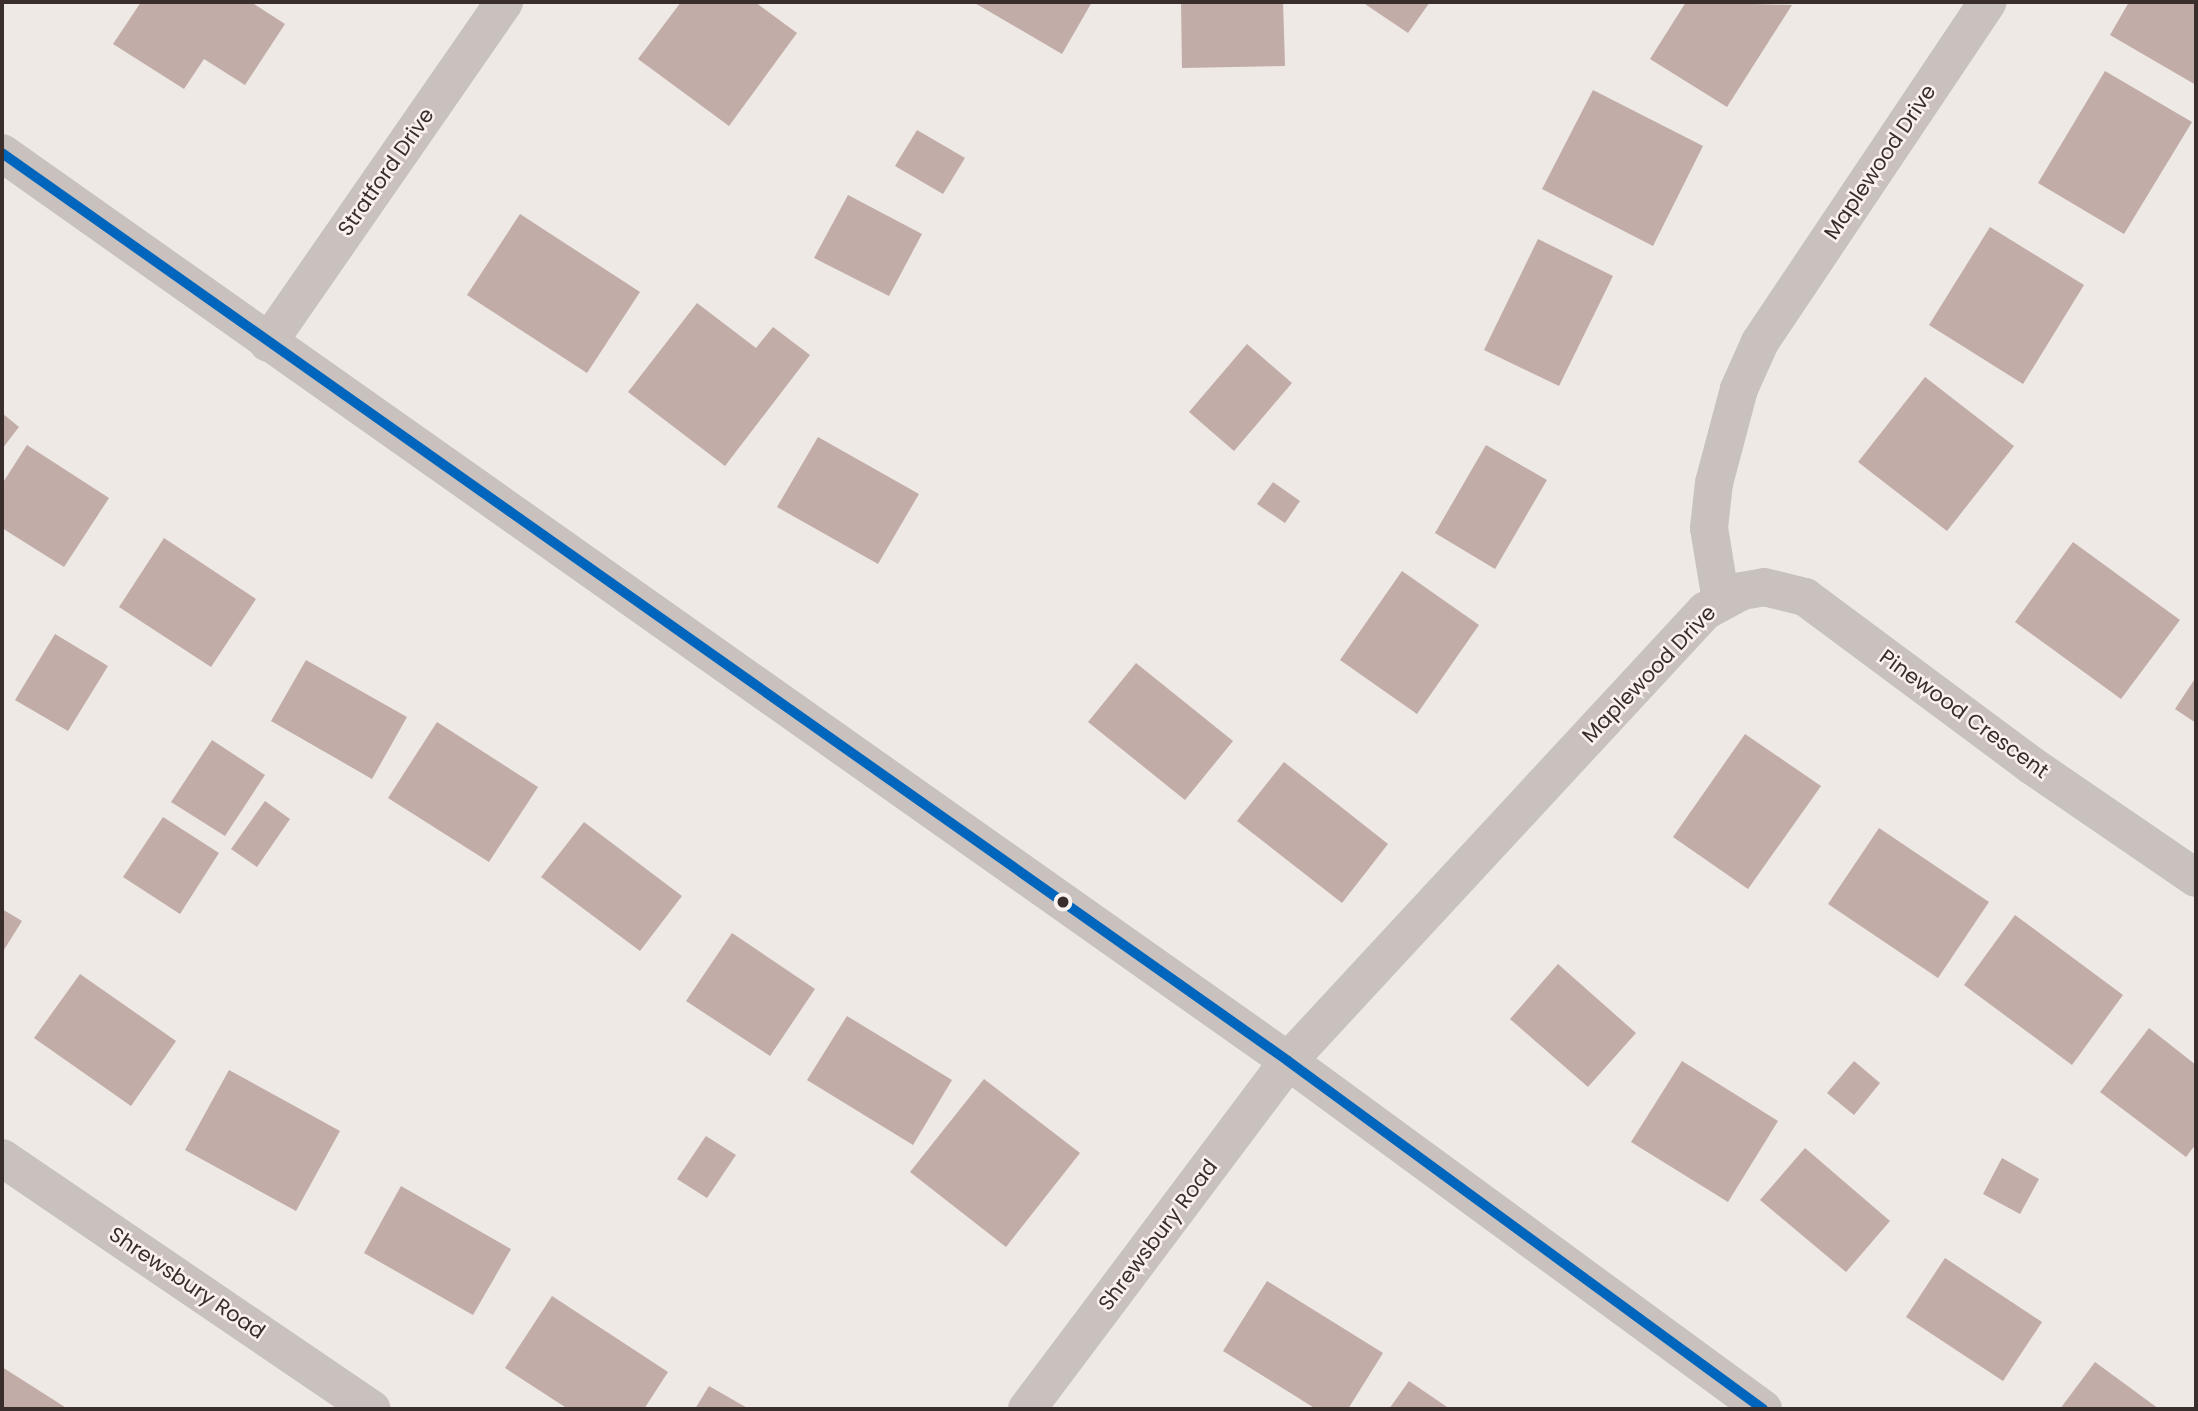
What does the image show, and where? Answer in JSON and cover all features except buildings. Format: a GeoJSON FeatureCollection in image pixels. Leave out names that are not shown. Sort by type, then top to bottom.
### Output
{"type":"FeatureCollection","features":[{"type":"Feature","properties":{"kind":"street","name":"Stratford Drive"},"geometry":{"type":"LineString","coordinates":[[268,343],[504,2]]}},
{"type":"Feature","properties":{"kind":"street","name":"Maplewood Drive"},"geometry":{"type":"LineString","coordinates":[[1288,1061],[1705,611],[1721,601],[1709,527],[1714,483],[1735,401],[1760,342],[1988,2]]}},
{"type":"Feature","properties":{"kind":"street"},"geometry":{"type":"LineString","coordinates":[[2,153],[1288,1061],[1763,1409]]}},
{"type":"Feature","properties":{"kind":"street","name":"Pinewood Crescent"},"geometry":{"type":"LineString","coordinates":[[1721,601],[1763,587],[1805,597],[2031,765],[2196,878]]}},
{"type":"Feature","properties":{"kind":"street","name":"Shrewsbury Road"},"geometry":{"type":"LineString","coordinates":[[1027,1409],[1288,1061]]}},
{"type":"Feature","properties":{"kind":"street","name":"Shrewsbury Road"},"geometry":{"type":"LineString","coordinates":[[2,1158],[372,1409]]}},
{"type":"Feature","properties":{"kind":"transit line"},"geometry":{"type":"LineString","coordinates":[[2,153],[1288,1061],[1763,1409]]}}]}
